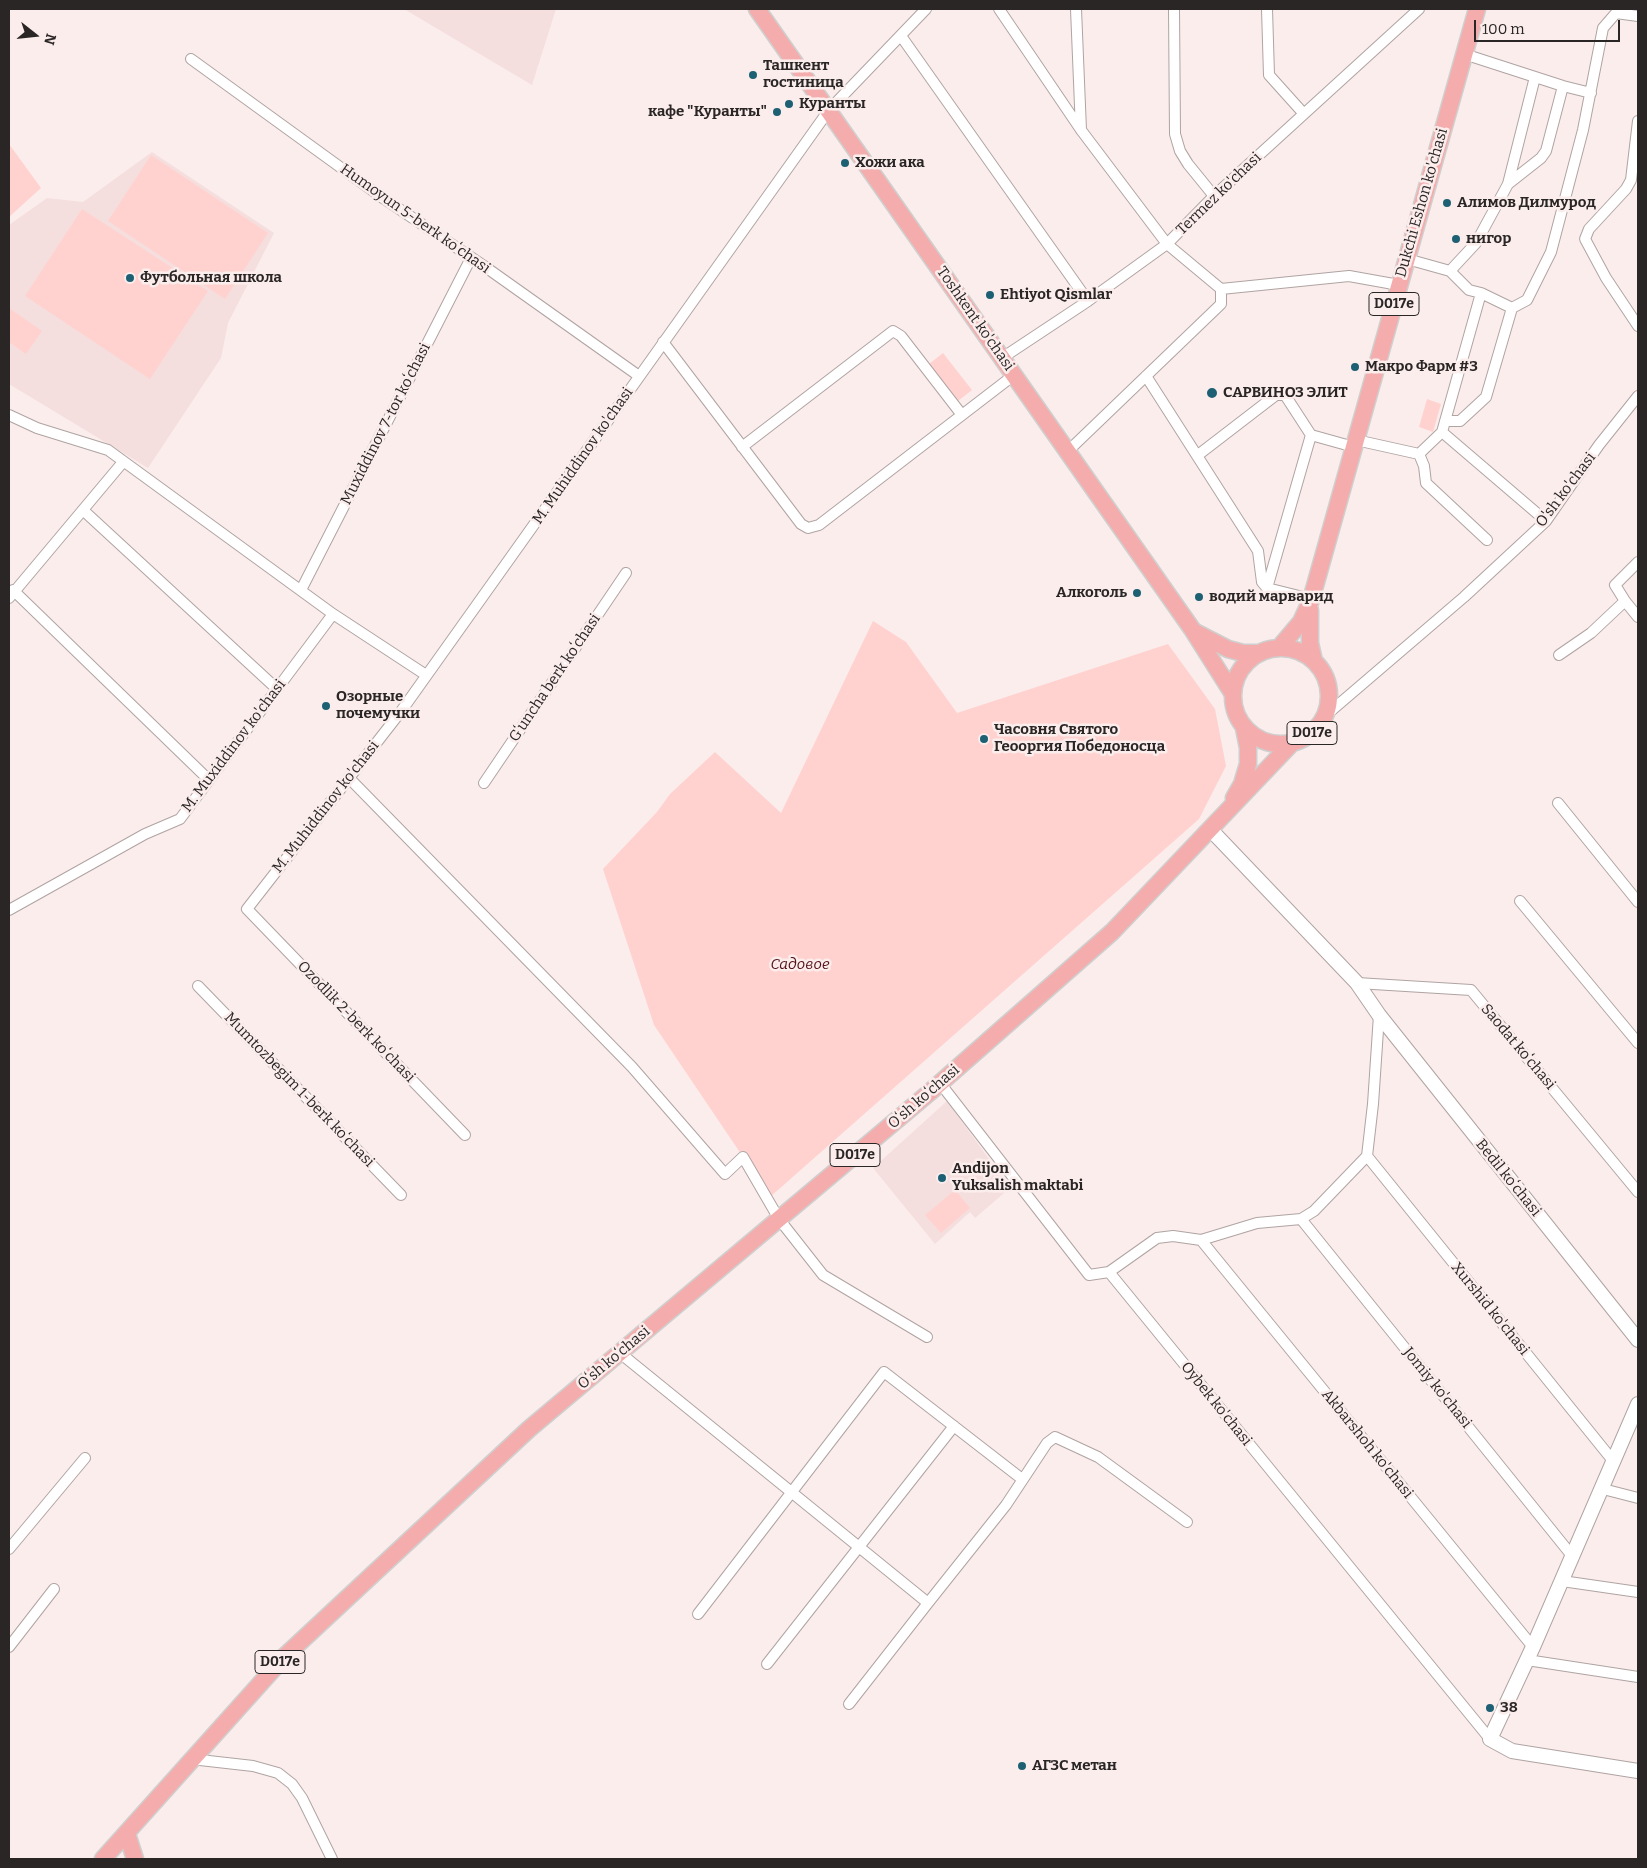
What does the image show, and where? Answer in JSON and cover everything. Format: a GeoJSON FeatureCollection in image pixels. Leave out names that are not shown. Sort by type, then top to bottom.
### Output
{"type":"FeatureCollection","features":[{"type":"Feature","properties":{"kind":"main road","name":"Toshkent ko'chasi"},"geometry":{"type":"LineString","coordinates":[[757,9],[1192,629],[1233,694]]}},
{"type":"Feature","properties":{"kind":"main road","name":"Dukchi Eshon ko'chasi"},"geometry":{"type":"LineString","coordinates":[[1311,600],[1477,9]]}},
{"type":"Feature","properties":{"kind":"main road","name":"D017e"},"geometry":{"type":"LineString","coordinates":[[1279,648],[1301,622],[1311,600]]}},
{"type":"Feature","properties":{"kind":"main road","name":"D017e"},"geometry":{"type":"LineString","coordinates":[[1244,728],[1266,742],[1279,745],[1306,738],[1317,728],[1325,716],[1329,701],[1328,686],[1323,672],[1314,661],[1309,628],[1311,600]]}},
{"type":"Feature","properties":{"kind":"main road"},"geometry":{"type":"LineString","coordinates":[[1192,629],[1209,641],[1243,653],[1260,653],[1279,648],[1297,651],[1314,661]]}},
{"type":"Feature","properties":{"kind":"main road"},"geometry":{"type":"LineString","coordinates":[[1233,694],[1235,681],[1241,670],[1260,653]]}},
{"type":"Feature","properties":{"kind":"main road","name":"D017e"},"geometry":{"type":"LineString","coordinates":[[1224,815],[1242,784],[1248,764],[1248,748],[1244,728],[1238,718],[1233,694]]}},
{"type":"Feature","properties":{"kind":"main road","name":"D017e"},"geometry":{"type":"LineString","coordinates":[[1224,815],[1292,743]]}},
{"type":"Feature","properties":{"kind":"main road","name":"Oʻsh koʻchasi"},"geometry":{"type":"LineString","coordinates":[[191,1759],[284,1656],[529,1429],[940,1083],[1112,932],[1224,815]]}},
{"type":"Feature","properties":{"kind":"main road","name":"D017e"},"geometry":{"type":"LineString","coordinates":[[103,1859],[127,1834],[191,1759]]}},
{"type":"Feature","properties":{"kind":"main road"},"geometry":{"type":"LineString","coordinates":[[127,1834],[135,1859]]}},
{"type":"Feature","properties":{"kind":"street","name":"M. Muhiddinov ko'chasi"},"geometry":{"type":"LineString","coordinates":[[247,909],[300,838],[350,779],[426,675],[829,110],[926,9]]}},
{"type":"Feature","properties":{"kind":"street"},"geometry":{"type":"LineString","coordinates":[[999,9],[1080,130],[1167,244],[1221,289],[1349,276],[1399,285]]}},
{"type":"Feature","properties":{"kind":"street"},"geometry":{"type":"LineString","coordinates":[[1076,9],[1080,130]]}},
{"type":"Feature","properties":{"kind":"street"},"geometry":{"type":"LineString","coordinates":[[1174,9],[1175,134],[1180,151],[1188,164],[1214,196]]}},
{"type":"Feature","properties":{"kind":"street"},"geometry":{"type":"LineString","coordinates":[[1267,9],[1269,75],[1304,114]]}},
{"type":"Feature","properties":{"kind":"street","name":"Termez ko'chasi"},"geometry":{"type":"LineString","coordinates":[[1002,358],[1088,302],[1167,244],[1214,196],[1419,9]]}},
{"type":"Feature","properties":{"kind":"street"},"geometry":{"type":"LineString","coordinates":[[1445,421],[1460,421],[1486,397],[1512,308],[1527,300],[1551,252],[1591,93],[1603,28],[1616,13],[1638,16]]}},
{"type":"Feature","properties":{"kind":"street"},"geometry":{"type":"LineString","coordinates":[[901,36],[1088,302]]}},
{"type":"Feature","properties":{"kind":"street"},"geometry":{"type":"LineString","coordinates":[[1464,54],[1563,86],[1591,93]]}},
{"type":"Feature","properties":{"kind":"street","name":"Humoyun 5-berk koʻchasi"},"geometry":{"type":"LineString","coordinates":[[191,60],[380,196],[639,376]]}},
{"type":"Feature","properties":{"kind":"street"},"geometry":{"type":"LineString","coordinates":[[1450,271],[1476,243],[1508,184],[1535,77]]}},
{"type":"Feature","properties":{"kind":"street"},"geometry":{"type":"LineString","coordinates":[[1508,184],[1541,158],[1546,151],[1563,86]]}},
{"type":"Feature","properties":{"kind":"street"},"geometry":{"type":"LineString","coordinates":[[1638,121],[1631,180],[1626,189],[1588,229],[1585,239],[1606,278],[1638,326]]}},
{"type":"Feature","properties":{"kind":"street","name":"Muxiddinov 7-tor koʻchasi"},"geometry":{"type":"LineString","coordinates":[[301,590],[471,258]]}},
{"type":"Feature","properties":{"kind":"street"},"geometry":{"type":"LineString","coordinates":[[1407,259],[1450,271],[1469,290],[1512,308]]}},
{"type":"Feature","properties":{"kind":"street"},"geometry":{"type":"LineString","coordinates":[[1067,452],[1221,304],[1221,289]]}},
{"type":"Feature","properties":{"kind":"street"},"geometry":{"type":"LineString","coordinates":[[1418,454],[1442,432],[1482,294]]}},
{"type":"Feature","properties":{"kind":"street"},"geometry":{"type":"LineString","coordinates":[[742,447],[893,331],[901,336],[962,415]]}},
{"type":"Feature","properties":{"kind":"street"},"geometry":{"type":"LineString","coordinates":[[663,342],[800,524],[812,528],[1014,375]]}},
{"type":"Feature","properties":{"kind":"street"},"geometry":{"type":"LineString","coordinates":[[1146,376],[1258,552],[1262,582],[1267,588],[1311,600]]}},
{"type":"Feature","properties":{"kind":"street"},"geometry":{"type":"LineString","coordinates":[[1198,455],[1276,395],[1285,395],[1311,435],[1418,454]]}},
{"type":"Feature","properties":{"kind":"street","name":"O'sh ko'chasi"},"geometry":{"type":"LineString","coordinates":[[1325,716],[1464,597],[1546,521],[1599,445],[1638,396]]}},
{"type":"Feature","properties":{"kind":"street"},"geometry":{"type":"LineString","coordinates":[[9,415],[37,428],[108,450],[334,614],[426,675]]}},
{"type":"Feature","properties":{"kind":"street"},"geometry":{"type":"LineString","coordinates":[[1442,432],[1546,521]]}},
{"type":"Feature","properties":{"kind":"street"},"geometry":{"type":"LineString","coordinates":[[1267,588],[1311,435]]}},
{"type":"Feature","properties":{"kind":"street"},"geometry":{"type":"LineString","coordinates":[[1418,454],[1424,466],[1426,483],[1487,540]]}},
{"type":"Feature","properties":{"kind":"street"},"geometry":{"type":"LineString","coordinates":[[123,462],[84,511],[11,594],[209,780]]}},
{"type":"Feature","properties":{"kind":"street"},"geometry":{"type":"LineString","coordinates":[[84,511],[277,689]]}},
{"type":"Feature","properties":{"kind":"street"},"geometry":{"type":"LineString","coordinates":[[1638,562],[1615,586],[1638,618]]}},
{"type":"Feature","properties":{"kind":"street","name":"Gʻuncha berk koʻchasi"},"geometry":{"type":"LineString","coordinates":[[484,783],[626,573]]}},
{"type":"Feature","properties":{"kind":"street"},"geometry":{"type":"LineString","coordinates":[[1559,655],[1591,633],[1625,601]]}},
{"type":"Feature","properties":{"kind":"street","name":"M. Muxiddinov ko'chasi"},"geometry":{"type":"LineString","coordinates":[[9,910],[146,834],[180,819],[334,614]]}},
{"type":"Feature","properties":{"kind":"street"},"geometry":{"type":"LineString","coordinates":[[350,779],[625,1059],[725,1174],[743,1157],[779,1219],[822,1275],[926,1337]]}},
{"type":"Feature","properties":{"kind":"street"},"geometry":{"type":"LineString","coordinates":[[1558,803],[1638,902]]}},
{"type":"Feature","properties":{"kind":"street","name":"Bedil koʻchasi"},"geometry":{"type":"LineString","coordinates":[[1210,829],[1358,983],[1379,1015],[1638,1340]]}},
{"type":"Feature","properties":{"kind":"street"},"geometry":{"type":"LineString","coordinates":[[1520,901],[1638,1043]]}},
{"type":"Feature","properties":{"kind":"street","name":"Ozodlik 2-berk koʻchasi"},"geometry":{"type":"LineString","coordinates":[[247,909],[465,1135]]}},
{"type":"Feature","properties":{"kind":"street","name":"Saodat koʻchasi"},"geometry":{"type":"LineString","coordinates":[[1358,983],[1471,990],[1638,1192]]}},
{"type":"Feature","properties":{"kind":"street","name":"Mumtozbegim 1-berk koʻchasi"},"geometry":{"type":"LineString","coordinates":[[198,986],[401,1195]]}},
{"type":"Feature","properties":{"kind":"street"},"geometry":{"type":"LineString","coordinates":[[940,1083],[1089,1275],[1109,1272],[1157,1238],[1173,1236],[1201,1240],[1256,1223],[1301,1219],[1314,1211],[1367,1156],[1373,1104],[1379,1015]]}},
{"type":"Feature","properties":{"kind":"street","name":"Xurshid ko'chasi"},"geometry":{"type":"LineString","coordinates":[[1367,1156],[1614,1462]]}},
{"type":"Feature","properties":{"kind":"street","name":"Jomiy ko'chasi"},"geometry":{"type":"LineString","coordinates":[[1301,1219],[1572,1557]]}},
{"type":"Feature","properties":{"kind":"street","name":"Akbarshoh ko'chasi"},"geometry":{"type":"LineString","coordinates":[[1201,1240],[1530,1654]]}},
{"type":"Feature","properties":{"kind":"street","name":"Oybek ko'chasi"},"geometry":{"type":"LineString","coordinates":[[1109,1272],[1490,1739]]}},
{"type":"Feature","properties":{"kind":"street"},"geometry":{"type":"LineString","coordinates":[[620,1353],[928,1602]]}},
{"type":"Feature","properties":{"kind":"street"},"geometry":{"type":"LineString","coordinates":[[698,1614],[884,1372],[1022,1479]]}},
{"type":"Feature","properties":{"kind":"street"},"geometry":{"type":"LineString","coordinates":[[1638,1404],[1603,1489],[1490,1739],[1512,1751],[1638,1771]]}},
{"type":"Feature","properties":{"kind":"street"},"geometry":{"type":"LineString","coordinates":[[767,1664],[954,1426]]}},
{"type":"Feature","properties":{"kind":"street"},"geometry":{"type":"LineString","coordinates":[[849,1704],[1006,1505],[1022,1479],[1052,1438],[1059,1438],[1098,1457],[1187,1522]]}},
{"type":"Feature","properties":{"kind":"street"},"geometry":{"type":"LineString","coordinates":[[9,1549],[85,1458]]}},
{"type":"Feature","properties":{"kind":"street"},"geometry":{"type":"LineString","coordinates":[[1603,1489],[1638,1498]]}},
{"type":"Feature","properties":{"kind":"street"},"geometry":{"type":"LineString","coordinates":[[1562,1581],[1638,1592]]}},
{"type":"Feature","properties":{"kind":"street"},"geometry":{"type":"LineString","coordinates":[[9,1647],[54,1589]]}},
{"type":"Feature","properties":{"kind":"street"},"geometry":{"type":"LineString","coordinates":[[1530,1654],[1638,1677]]}},
{"type":"Feature","properties":{"kind":"street"},"geometry":{"type":"LineString","coordinates":[[191,1759],[253,1766],[278,1773],[292,1784],[302,1798],[332,1859]]}},
{"type":"Feature","properties":{"kind":"shaded area"},"geometry":{"type":"Polygon","coordinates":[[[404,9],[556,9],[532,85],[404,9]]]}},
{"type":"Feature","properties":{"kind":"shaded area","name":"Футбольная школа"},"geometry":{"type":"Polygon","coordinates":[[[152,152],[274,233],[228,323],[221,358],[148,468],[9,384],[9,225],[47,198],[83,202],[152,152]]]}},
{"type":"Feature","properties":{"kind":"shaded area","name":"Andijon Yuksalish maktabi"},"geometry":{"type":"Polygon","coordinates":[[[947,1101],[1010,1188],[975,1218],[970,1212],[935,1244],[873,1168],[947,1101]]]}},
{"type":"Feature","properties":{"kind":"green space"},"geometry":{"type":"Polygon","coordinates":[[[9,144],[41,188],[9,217],[9,144]]]}},
{"type":"Feature","properties":{"kind":"green space"},"geometry":{"type":"Polygon","coordinates":[[[151,155],[268,233],[225,299],[108,221],[151,155]]]}},
{"type":"Feature","properties":{"kind":"green space"},"geometry":{"type":"Polygon","coordinates":[[[82,209],[208,291],[150,379],[25,296],[82,209]]]}},
{"type":"Feature","properties":{"kind":"green space"},"geometry":{"type":"Polygon","coordinates":[[[9,308],[42,331],[26,354],[9,342],[9,308]]]}},
{"type":"Feature","properties":{"kind":"green space"},"geometry":{"type":"Polygon","coordinates":[[[943,353],[972,390],[958,401],[929,364],[943,353]]]}},
{"type":"Feature","properties":{"kind":"green space"},"geometry":{"type":"Polygon","coordinates":[[[1427,399],[1441,404],[1433,432],[1419,427],[1427,399]]]}},
{"type":"Feature","properties":{"kind":"green space","name":"Садовое"},"geometry":{"type":"Polygon","coordinates":[[[873,621],[906,642],[957,713],[1168,644],[1215,709],[1226,766],[1199,819],[770,1197],[654,1025],[603,869],[657,812],[670,794],[715,752],[781,813],[873,621]]]}},
{"type":"Feature","properties":{"kind":"green space"},"geometry":{"type":"Polygon","coordinates":[[[955,1190],[970,1208],[941,1233],[925,1215],[955,1190]]]}},
{"type":"Feature","properties":{"kind":"place","name":"Ташкент гостиница"},"geometry":{"type":"Point","coordinates":[753,75]}},
{"type":"Feature","properties":{"kind":"place","name":"Куранты"},"geometry":{"type":"Point","coordinates":[789,104]}},
{"type":"Feature","properties":{"kind":"place","name":"кафе \"Куранты\""},"geometry":{"type":"Point","coordinates":[777,112]}},
{"type":"Feature","properties":{"kind":"place","name":"Хожи ака"},"geometry":{"type":"Point","coordinates":[845,163]}},
{"type":"Feature","properties":{"kind":"place","name":"Алимов Дилмурод"},"geometry":{"type":"Point","coordinates":[1447,203]}},
{"type":"Feature","properties":{"kind":"place","name":"нигор"},"geometry":{"type":"Point","coordinates":[1456,239]}},
{"type":"Feature","properties":{"kind":"place","name":"Футбольная школа"},"geometry":{"type":"Point","coordinates":[130,278]}},
{"type":"Feature","properties":{"kind":"place","name":"Ehtiyot Qismlar"},"geometry":{"type":"Point","coordinates":[990,295]}},
{"type":"Feature","properties":{"kind":"place","name":"Макро Фарм #3"},"geometry":{"type":"Point","coordinates":[1355,367]}},
{"type":"Feature","properties":{"kind":"place","name":"САРВИНОЗ ЭЛИТ"},"geometry":{"type":"Point","coordinates":[1212,393]}},
{"type":"Feature","properties":{"kind":"place","name":"Алкоголь"},"geometry":{"type":"Point","coordinates":[1137,593]}},
{"type":"Feature","properties":{"kind":"place","name":"водий марварид"},"geometry":{"type":"Point","coordinates":[1199,597]}},
{"type":"Feature","properties":{"kind":"place","name":"Озорные почемучки"},"geometry":{"type":"Point","coordinates":[326,706]}},
{"type":"Feature","properties":{"kind":"place","name":"Часовня Святого Геооргия Победоносца"},"geometry":{"type":"Point","coordinates":[984,739]}},
{"type":"Feature","properties":{"kind":"place","name":"Andijon Yuksalish maktabi"},"geometry":{"type":"Point","coordinates":[942,1178]}},
{"type":"Feature","properties":{"kind":"place","name":"38"},"geometry":{"type":"Point","coordinates":[1490,1708]}},
{"type":"Feature","properties":{"kind":"place","name":"АГЗС метан"},"geometry":{"type":"Point","coordinates":[1022,1766]}}]}
